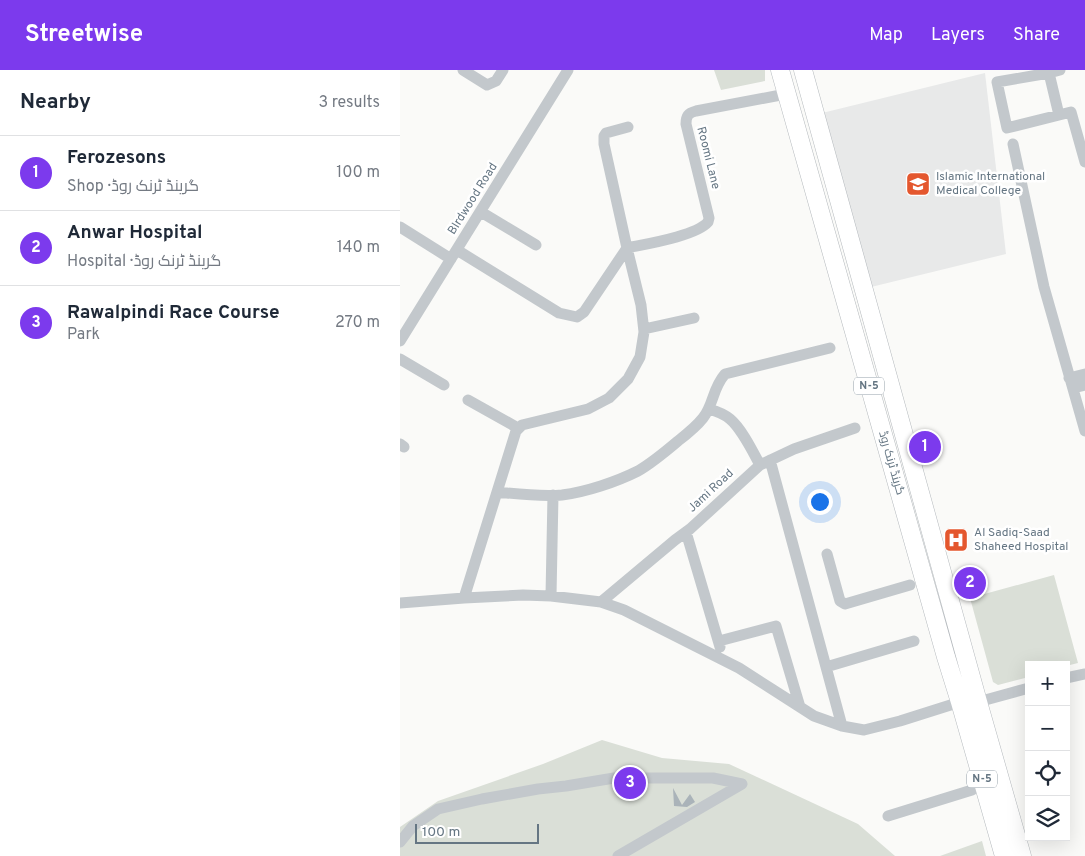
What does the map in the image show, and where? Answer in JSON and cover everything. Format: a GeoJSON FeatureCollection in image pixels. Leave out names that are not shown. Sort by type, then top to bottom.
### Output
{"type":"FeatureCollection","features":[{"type":"Feature","properties":{"kind":"highway","name":"گرینڈ ٹرنک روڈ"},"geometry":{"type":"LineString","coordinates":[[780,70],[961,704],[1022,856]]}},
{"type":"Feature","properties":{"kind":"highway","name":"گرینڈ ٹرنک روڈ"},"geometry":{"type":"LineString","coordinates":[[803,70],[961,704],[1004,856]]}},
{"type":"Feature","properties":{"kind":"street"},"geometry":{"type":"LineString","coordinates":[[463,70],[487,85],[496,81],[503,70]]}},
{"type":"Feature","properties":{"kind":"street","name":"BIrdwood Road"},"geometry":{"type":"LineString","coordinates":[[400,341],[568,70]]}},
{"type":"Feature","properties":{"kind":"street"},"geometry":{"type":"LineString","coordinates":[[1059,115],[1054,72],[997,82],[1007,128],[1059,115],[1071,112],[1082,142],[1085,162]]}},
{"type":"Feature","properties":{"kind":"street","name":"Roomi Lane"},"geometry":{"type":"LineString","coordinates":[[627,248],[681,235],[701,228],[708,222],[709,218],[686,124],[686,116],[689,113],[786,94]]}},
{"type":"Feature","properties":{"kind":"street"},"geometry":{"type":"LineString","coordinates":[[464,598],[516,430],[522,426],[588,409],[609,398],[628,379],[640,357],[644,329],[641,305],[604,144],[606,133],[628,127]]}},
{"type":"Feature","properties":{"kind":"street"},"geometry":{"type":"LineString","coordinates":[[1013,144],[1044,287],[1085,431]]}},
{"type":"Feature","properties":{"kind":"street"},"geometry":{"type":"LineString","coordinates":[[481,212],[536,246]]}},
{"type":"Feature","properties":{"kind":"street"},"geometry":{"type":"LineString","coordinates":[[400,227],[560,313],[577,317],[584,312],[627,248]]}},
{"type":"Feature","properties":{"kind":"street"},"geometry":{"type":"LineString","coordinates":[[644,329],[694,318]]}},
{"type":"Feature","properties":{"kind":"street"},"geometry":{"type":"LineString","coordinates":[[497,492],[561,495],[599,486],[639,470],[664,453],[704,417],[709,409],[714,390],[725,374],[830,348]]}},
{"type":"Feature","properties":{"kind":"street"},"geometry":{"type":"LineString","coordinates":[[400,359],[444,386]]}},
{"type":"Feature","properties":{"kind":"street"},"geometry":{"type":"LineString","coordinates":[[1071,383],[1085,374]]}},
{"type":"Feature","properties":{"kind":"street"},"geometry":{"type":"LineString","coordinates":[[1071,383],[1085,385]]}},
{"type":"Feature","properties":{"kind":"street"},"geometry":{"type":"LineString","coordinates":[[468,400],[518,428]]}},
{"type":"Feature","properties":{"kind":"street"},"geometry":{"type":"LineString","coordinates":[[709,409],[730,419],[765,463],[842,726]]}},
{"type":"Feature","properties":{"kind":"street","name":"Jami Road"},"geometry":{"type":"LineString","coordinates":[[601,602],[686,532],[765,463],[794,449],[855,428]]}},
{"type":"Feature","properties":{"kind":"street"},"geometry":{"type":"LineString","coordinates":[[551,596],[553,495]]}},
{"type":"Feature","properties":{"kind":"street"},"geometry":{"type":"LineString","coordinates":[[686,532],[720,646],[776,626],[800,707]]}},
{"type":"Feature","properties":{"kind":"street"},"geometry":{"type":"LineString","coordinates":[[827,554],[840,601],[845,604],[910,585]]}},
{"type":"Feature","properties":{"kind":"street"},"geometry":{"type":"LineString","coordinates":[[400,603],[523,595],[551,596],[601,602],[624,610],[738,668],[814,716],[842,726],[864,730],[1025,689]]}},
{"type":"Feature","properties":{"kind":"street"},"geometry":{"type":"LineString","coordinates":[[826,667],[914,641]]}},
{"type":"Feature","properties":{"kind":"street"},"geometry":{"type":"LineString","coordinates":[[1070,677],[1085,674]]}},
{"type":"Feature","properties":{"kind":"street"},"geometry":{"type":"LineString","coordinates":[[400,842],[413,826],[438,809],[538,789],[614,778],[713,778],[742,784],[618,856]]}},
{"type":"Feature","properties":{"kind":"street"},"geometry":{"type":"LineString","coordinates":[[888,816],[972,790]]}},
{"type":"Feature","properties":{"kind":"shaded area"},"geometry":{"type":"Polygon","coordinates":[[[714,70],[765,70],[765,81],[721,90],[714,70]]]}},
{"type":"Feature","properties":{"kind":"shaded area","name":"Islamic International Medical College"},"geometry":{"type":"Polygon","coordinates":[[[985,73],[1006,254],[867,288],[818,114],[985,73]]]}},
{"type":"Feature","properties":{"kind":"shaded area"},"geometry":{"type":"Polygon","coordinates":[[[1054,575],[1078,663],[1070,665],[1070,661],[1025,661],[1025,678],[998,685],[993,682],[970,598],[1054,575]]]}},
{"type":"Feature","properties":{"kind":"shaded area"},"geometry":{"type":"Polygon","coordinates":[[[602,740],[662,758],[729,764],[858,824],[895,856],[400,856],[400,827],[438,801],[543,764],[602,740]]]}},
{"type":"Feature","properties":{"kind":"shaded area"},"geometry":{"type":"Polygon","coordinates":[[[982,841],[986,856],[940,856],[982,841]]]}},
{"type":"Feature","properties":{"kind":"building"},"geometry":{"type":"Polygon","coordinates":[[[673,788],[682,805],[690,794],[695,802],[687,807],[674,806],[673,788]]]}},
{"type":"Feature","properties":{"kind":"place","name":"Islamic International Medical College"},"geometry":{"type":"Point","coordinates":[918,184]}},
{"type":"Feature","properties":{"kind":"place","name":"Ferozesons"},"geometry":{"type":"Point","coordinates":[925,447]}},
{"type":"Feature","properties":{"kind":"place","name":"Al Sadiq-Saad Shaheed Hospital"},"geometry":{"type":"Point","coordinates":[956,540]}},
{"type":"Feature","properties":{"kind":"place","name":"Anwar Hospital"},"geometry":{"type":"Point","coordinates":[970,583]}},
{"type":"Feature","properties":{"kind":"place","name":"Rawalpindi Race Course"},"geometry":{"type":"Point","coordinates":[630,783]}}]}
